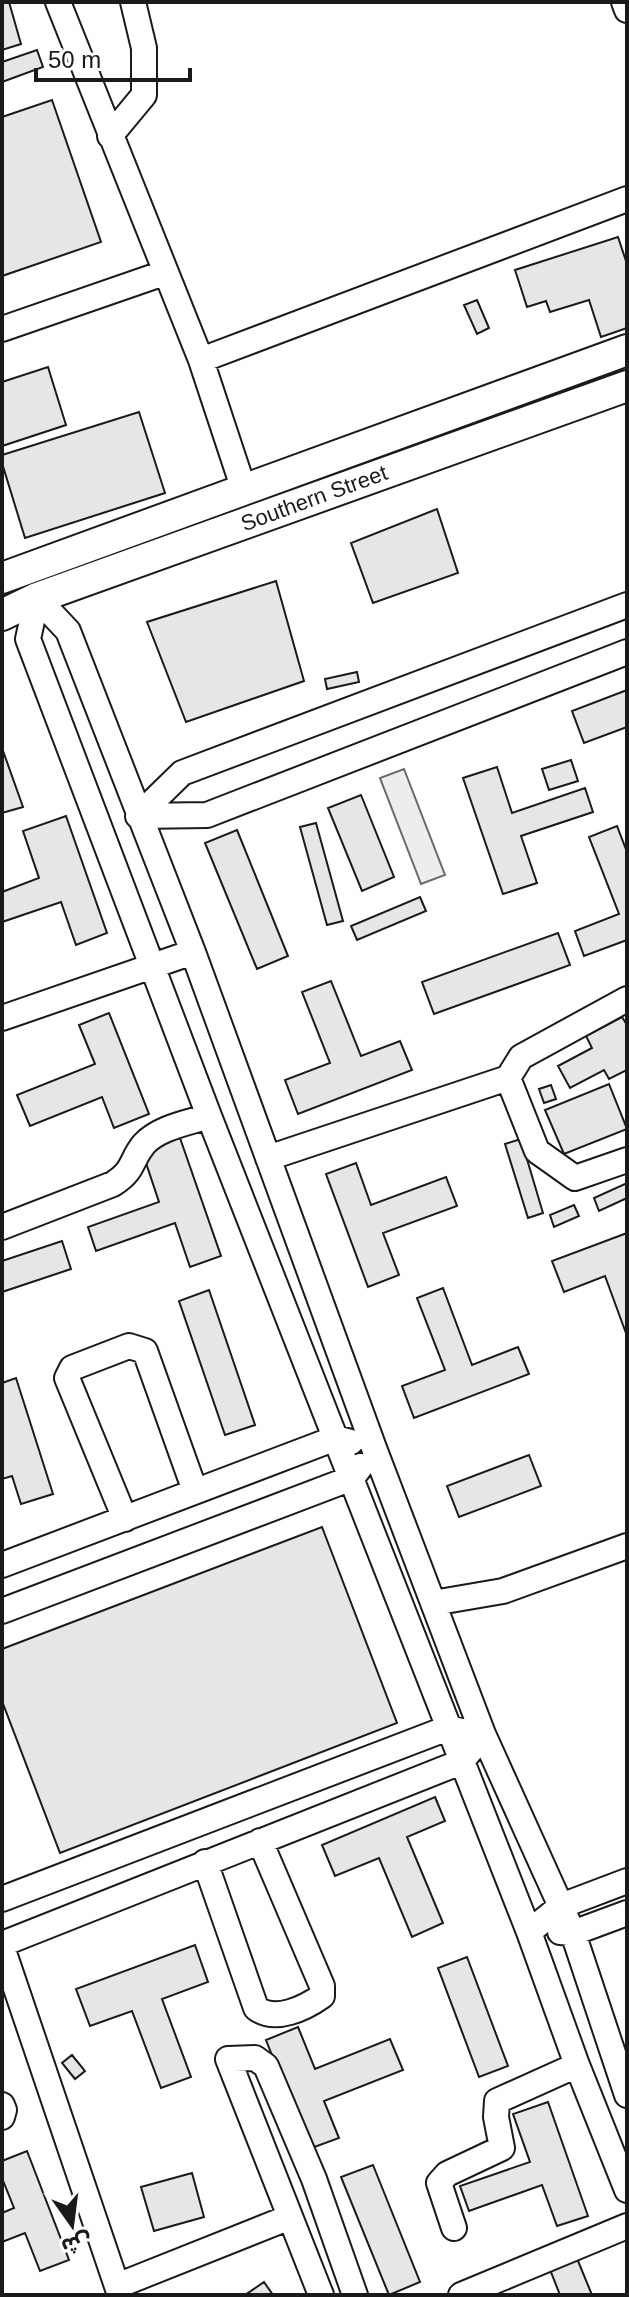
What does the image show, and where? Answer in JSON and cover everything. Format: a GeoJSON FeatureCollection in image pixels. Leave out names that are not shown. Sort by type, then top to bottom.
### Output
{"type":"FeatureCollection","features":[{"type":"Feature","properties":{"kind":"main road","name":"Southern Street"},"geometry":{"type":"LineString","coordinates":[[2,578],[627,350]]}},
{"type":"Feature","properties":{"kind":"main road","name":"Southern Street"},"geometry":{"type":"LineString","coordinates":[[2,615],[37,598],[627,386]]}},
{"type":"Feature","properties":{"kind":"street"},"geometry":{"type":"LineString","coordinates":[[58,2],[201,360],[244,490]]}},
{"type":"Feature","properties":{"kind":"street"},"geometry":{"type":"LineString","coordinates":[[110,136],[144,95],[144,48],[133,2]]}},
{"type":"Feature","properties":{"kind":"street"},"geometry":{"type":"LineString","coordinates":[[624,2],[627,10]]}},
{"type":"Feature","properties":{"kind":"street"},"geometry":{"type":"LineString","coordinates":[[201,360],[627,199]]}},
{"type":"Feature","properties":{"kind":"street"},"geometry":{"type":"LineString","coordinates":[[2,329],[164,273]]}},
{"type":"Feature","properties":{"kind":"street"},"geometry":{"type":"LineString","coordinates":[[37,598],[68,631],[193,952],[374,1448],[483,1734],[573,1933],[627,2094]]}},
{"type":"Feature","properties":{"kind":"street"},"geometry":{"type":"LineString","coordinates":[[37,598],[28,639],[209,1116],[627,2190]]}},
{"type":"Feature","properties":{"kind":"street"},"geometry":{"type":"LineString","coordinates":[[138,816],[182,773],[627,605]]}},
{"type":"Feature","properties":{"kind":"street"},"geometry":{"type":"LineString","coordinates":[[138,816],[207,815],[627,652]]}},
{"type":"Feature","properties":{"kind":"street"},"geometry":{"type":"LineString","coordinates":[[2,1018],[193,952]]}},
{"type":"Feature","properties":{"kind":"street"},"geometry":{"type":"LineString","coordinates":[[268,1158],[508,1078],[521,1057],[627,999]]}},
{"type":"Feature","properties":{"kind":"street"},"geometry":{"type":"LineString","coordinates":[[508,1078],[537,1151],[575,1178],[627,1160]]}},
{"type":"Feature","properties":{"kind":"street"},"geometry":{"type":"LineString","coordinates":[[2,1227],[113,1184],[126,1175],[138,1152],[160,1131],[209,1116]]}},
{"type":"Feature","properties":{"kind":"street"},"geometry":{"type":"LineString","coordinates":[[125,1519],[67,1378],[72,1368],[129,1346],[145,1351],[195,1491]]}},
{"type":"Feature","properties":{"kind":"street"},"geometry":{"type":"LineString","coordinates":[[2,1565],[336,1438],[374,1448]]}},
{"type":"Feature","properties":{"kind":"street"},"geometry":{"type":"LineString","coordinates":[[2,1611],[352,1478],[374,1448]]}},
{"type":"Feature","properties":{"kind":"street"},"geometry":{"type":"LineString","coordinates":[[433,1603],[503,1591],[627,1546]]}},
{"type":"Feature","properties":{"kind":"street"},"geometry":{"type":"LineString","coordinates":[[2,1899],[448,1728],[483,1734]]}},
{"type":"Feature","properties":{"kind":"street"},"geometry":{"type":"LineString","coordinates":[[290,2217],[119,2290],[2,1945],[461,1762],[483,1734]]}},
{"type":"Feature","properties":{"kind":"street"},"geometry":{"type":"LineString","coordinates":[[205,1862],[256,2008],[263,2014],[273,2016],[312,2003],[322,1996],[322,1986],[260,1841]]}},
{"type":"Feature","properties":{"kind":"street"},"geometry":{"type":"LineString","coordinates":[[529,1932],[561,1906],[627,1881]]}},
{"type":"Feature","properties":{"kind":"street"},"geometry":{"type":"LineString","coordinates":[[529,1932],[573,1933],[627,1913]]}},
{"type":"Feature","properties":{"kind":"street"},"geometry":{"type":"LineString","coordinates":[[321,2295],[228,2059],[255,2058],[266,2066],[314,2179],[355,2295]]}},
{"type":"Feature","properties":{"kind":"street"},"geometry":{"type":"LineString","coordinates":[[454,2228],[439,2183],[447,2174],[502,2148],[496,2117],[497,2101],[577,2065]]}},
{"type":"Feature","properties":{"kind":"street"},"geometry":{"type":"LineString","coordinates":[[2,2105],[2,2117]]}},
{"type":"Feature","properties":{"kind":"street"},"geometry":{"type":"LineString","coordinates":[[461,2295],[627,2226]]}},
{"type":"Feature","properties":{"kind":"shaded area"},"geometry":{"type":"Polygon","coordinates":[[[404,769],[445,875],[421,884],[380,778],[404,769]]]}},
{"type":"Feature","properties":{"kind":"building"},"geometry":{"type":"Polygon","coordinates":[[[2,2],[9,2],[21,44],[2,50],[2,2]]]}},
{"type":"Feature","properties":{"kind":"building"},"geometry":{"type":"Polygon","coordinates":[[[37,50],[43,67],[2,82],[2,62],[37,50]]]}},
{"type":"Feature","properties":{"kind":"building"},"geometry":{"type":"Polygon","coordinates":[[[52,100],[101,242],[2,276],[2,117],[52,100]]]}},
{"type":"Feature","properties":{"kind":"building"},"geometry":{"type":"Polygon","coordinates":[[[618,237],[627,264],[627,328],[601,337],[589,300],[550,312],[546,301],[527,307],[515,270],[618,237]]]}},
{"type":"Feature","properties":{"kind":"building"},"geometry":{"type":"Polygon","coordinates":[[[477,300],[489,328],[477,334],[464,305],[477,300]]]}},
{"type":"Feature","properties":{"kind":"building"},"geometry":{"type":"Polygon","coordinates":[[[48,367],[66,425],[2,446],[2,382],[48,367]]]}},
{"type":"Feature","properties":{"kind":"building"},"geometry":{"type":"Polygon","coordinates":[[[139,412],[165,493],[25,538],[2,455],[139,412]]]}},
{"type":"Feature","properties":{"kind":"building"},"geometry":{"type":"Polygon","coordinates":[[[437,509],[458,573],[373,603],[351,543],[437,509]]]}},
{"type":"Feature","properties":{"kind":"building"},"geometry":{"type":"Polygon","coordinates":[[[276,581],[304,681],[186,722],[147,622],[276,581]]]}},
{"type":"Feature","properties":{"kind":"building"},"geometry":{"type":"Polygon","coordinates":[[[357,672],[359,682],[327,689],[325,679],[357,672]]]}},
{"type":"Feature","properties":{"kind":"building"},"geometry":{"type":"Polygon","coordinates":[[[627,690],[627,727],[584,743],[572,711],[627,690]]]}},
{"type":"Feature","properties":{"kind":"building"},"geometry":{"type":"Polygon","coordinates":[[[2,748],[23,807],[2,813],[2,748]]]}},
{"type":"Feature","properties":{"kind":"building"},"geometry":{"type":"Polygon","coordinates":[[[571,760],[578,781],[549,790],[542,769],[571,760]]]}},
{"type":"Feature","properties":{"kind":"building"},"geometry":{"type":"Polygon","coordinates":[[[497,767],[512,813],[585,788],[593,812],[521,836],[537,883],[503,894],[463,778],[497,767]]]}},
{"type":"Feature","properties":{"kind":"building"},"geometry":{"type":"Polygon","coordinates":[[[361,795],[394,877],[362,891],[328,808],[361,795]]]}},
{"type":"Feature","properties":{"kind":"building"},"geometry":{"type":"Polygon","coordinates":[[[66,816],[107,933],[76,945],[61,902],[2,922],[2,892],[39,878],[23,831],[66,816]]]}},
{"type":"Feature","properties":{"kind":"building"},"geometry":{"type":"Polygon","coordinates":[[[316,823],[343,921],[327,925],[300,827],[316,823]]]}},
{"type":"Feature","properties":{"kind":"building"},"geometry":{"type":"Polygon","coordinates":[[[617,826],[627,852],[627,940],[584,956],[575,931],[619,914],[589,837],[617,826]]]}},
{"type":"Feature","properties":{"kind":"building"},"geometry":{"type":"Polygon","coordinates":[[[237,830],[288,956],[257,969],[205,843],[237,830]]]}},
{"type":"Feature","properties":{"kind":"building"},"geometry":{"type":"Polygon","coordinates":[[[420,897],[426,911],[357,940],[351,926],[420,897]]]}},
{"type":"Feature","properties":{"kind":"building"},"geometry":{"type":"Polygon","coordinates":[[[558,933],[570,965],[434,1014],[422,982],[558,933]]]}},
{"type":"Feature","properties":{"kind":"building"},"geometry":{"type":"Polygon","coordinates":[[[331,981],[361,1056],[400,1041],[412,1070],[298,1114],[285,1080],[330,1063],[302,992],[331,981]]]}},
{"type":"Feature","properties":{"kind":"building"},"geometry":{"type":"Polygon","coordinates":[[[109,1013],[149,1114],[114,1128],[102,1097],[30,1126],[17,1095],[95,1064],[79,1025],[109,1013]]]}},
{"type":"Feature","properties":{"kind":"building"},"geometry":{"type":"Polygon","coordinates":[[[622,1017],[627,1025],[627,1070],[609,1079],[604,1070],[570,1088],[558,1066],[592,1048],[586,1036],[622,1017]]]}},
{"type":"Feature","properties":{"kind":"building"},"geometry":{"type":"Polygon","coordinates":[[[609,1084],[627,1129],[564,1154],[545,1110],[609,1084]]]}},
{"type":"Feature","properties":{"kind":"building"},"geometry":{"type":"Polygon","coordinates":[[[551,1085],[556,1099],[544,1103],[539,1089],[551,1085]]]}},
{"type":"Feature","properties":{"kind":"building"},"geometry":{"type":"Polygon","coordinates":[[[180,1138],[221,1256],[190,1267],[175,1223],[96,1251],[88,1227],[159,1202],[142,1151],[180,1138]]]}},
{"type":"Feature","properties":{"kind":"building"},"geometry":{"type":"Polygon","coordinates":[[[521,1139],[543,1213],[528,1218],[505,1144],[521,1139]]]}},
{"type":"Feature","properties":{"kind":"building"},"geometry":{"type":"Polygon","coordinates":[[[356,1163],[371,1205],[446,1177],[457,1206],[383,1233],[399,1275],[368,1287],[326,1174],[356,1163]]]}},
{"type":"Feature","properties":{"kind":"building"},"geometry":{"type":"Polygon","coordinates":[[[627,1183],[627,1198],[599,1211],[594,1198],[627,1183]]]}},
{"type":"Feature","properties":{"kind":"building"},"geometry":{"type":"Polygon","coordinates":[[[574,1205],[579,1216],[554,1227],[550,1215],[574,1205]]]}},
{"type":"Feature","properties":{"kind":"building"},"geometry":{"type":"Polygon","coordinates":[[[627,1233],[627,1336],[605,1276],[564,1292],[552,1261],[627,1233]]]}},
{"type":"Feature","properties":{"kind":"building"},"geometry":{"type":"Polygon","coordinates":[[[62,1241],[71,1269],[2,1292],[2,1261],[62,1241]]]}},
{"type":"Feature","properties":{"kind":"building"},"geometry":{"type":"Polygon","coordinates":[[[443,1288],[472,1365],[518,1347],[529,1374],[414,1418],[402,1386],[445,1370],[417,1298],[443,1288]]]}},
{"type":"Feature","properties":{"kind":"building"},"geometry":{"type":"Polygon","coordinates":[[[209,1290],[255,1425],[225,1435],[179,1301],[209,1290]]]}},
{"type":"Feature","properties":{"kind":"building"},"geometry":{"type":"Polygon","coordinates":[[[16,1378],[53,1494],[21,1504],[12,1476],[2,1479],[2,1383],[16,1378]]]}},
{"type":"Feature","properties":{"kind":"building"},"geometry":{"type":"Polygon","coordinates":[[[529,1455],[541,1486],[459,1517],[447,1486],[529,1455]]]}},
{"type":"Feature","properties":{"kind":"building"},"geometry":{"type":"Polygon","coordinates":[[[322,1527],[397,1723],[60,1853],[2,1701],[2,1649],[322,1527]]]}},
{"type":"Feature","properties":{"kind":"building"},"geometry":{"type":"Polygon","coordinates":[[[435,1797],[445,1821],[407,1837],[443,1923],[412,1937],[379,1858],[335,1876],[322,1845],[435,1797]]]}},
{"type":"Feature","properties":{"kind":"building"},"geometry":{"type":"Polygon","coordinates":[[[195,1945],[208,1982],[162,1999],[191,2077],[161,2088],[132,2011],[90,2026],[76,1989],[195,1945]]]}},
{"type":"Feature","properties":{"kind":"building"},"geometry":{"type":"Polygon","coordinates":[[[467,1957],[508,2066],[479,2077],[438,1968],[467,1957]]]}},
{"type":"Feature","properties":{"kind":"building"},"geometry":{"type":"Polygon","coordinates":[[[298,2027],[315,2069],[390,2039],[403,2070],[324,2101],[339,2138],[309,2149],[266,2040],[298,2027]]]}},
{"type":"Feature","properties":{"kind":"building"},"geometry":{"type":"Polygon","coordinates":[[[72,2055],[85,2071],[75,2079],[62,2063],[72,2055]]]}},
{"type":"Feature","properties":{"kind":"building"},"geometry":{"type":"Polygon","coordinates":[[[548,2102],[588,2216],[557,2226],[542,2185],[469,2211],[460,2186],[530,2162],[513,2114],[548,2102]]]}},
{"type":"Feature","properties":{"kind":"building"},"geometry":{"type":"Polygon","coordinates":[[[27,2151],[69,2260],[40,2271],[25,2233],[2,2242],[2,2213],[14,2208],[2,2178],[2,2161],[27,2151]]]}},
{"type":"Feature","properties":{"kind":"building"},"geometry":{"type":"Polygon","coordinates":[[[373,2165],[420,2282],[389,2295],[341,2177],[373,2165]]]}},
{"type":"Feature","properties":{"kind":"building"},"geometry":{"type":"Polygon","coordinates":[[[192,2173],[204,2217],[154,2231],[141,2187],[192,2173]]]}},
{"type":"Feature","properties":{"kind":"building"},"geometry":{"type":"Polygon","coordinates":[[[576,2256],[592,2295],[560,2295],[549,2267],[576,2256]]]}},
{"type":"Feature","properties":{"kind":"building"},"geometry":{"type":"Polygon","coordinates":[[[264,2282],[273,2295],[245,2295],[264,2282]]]}}]}
